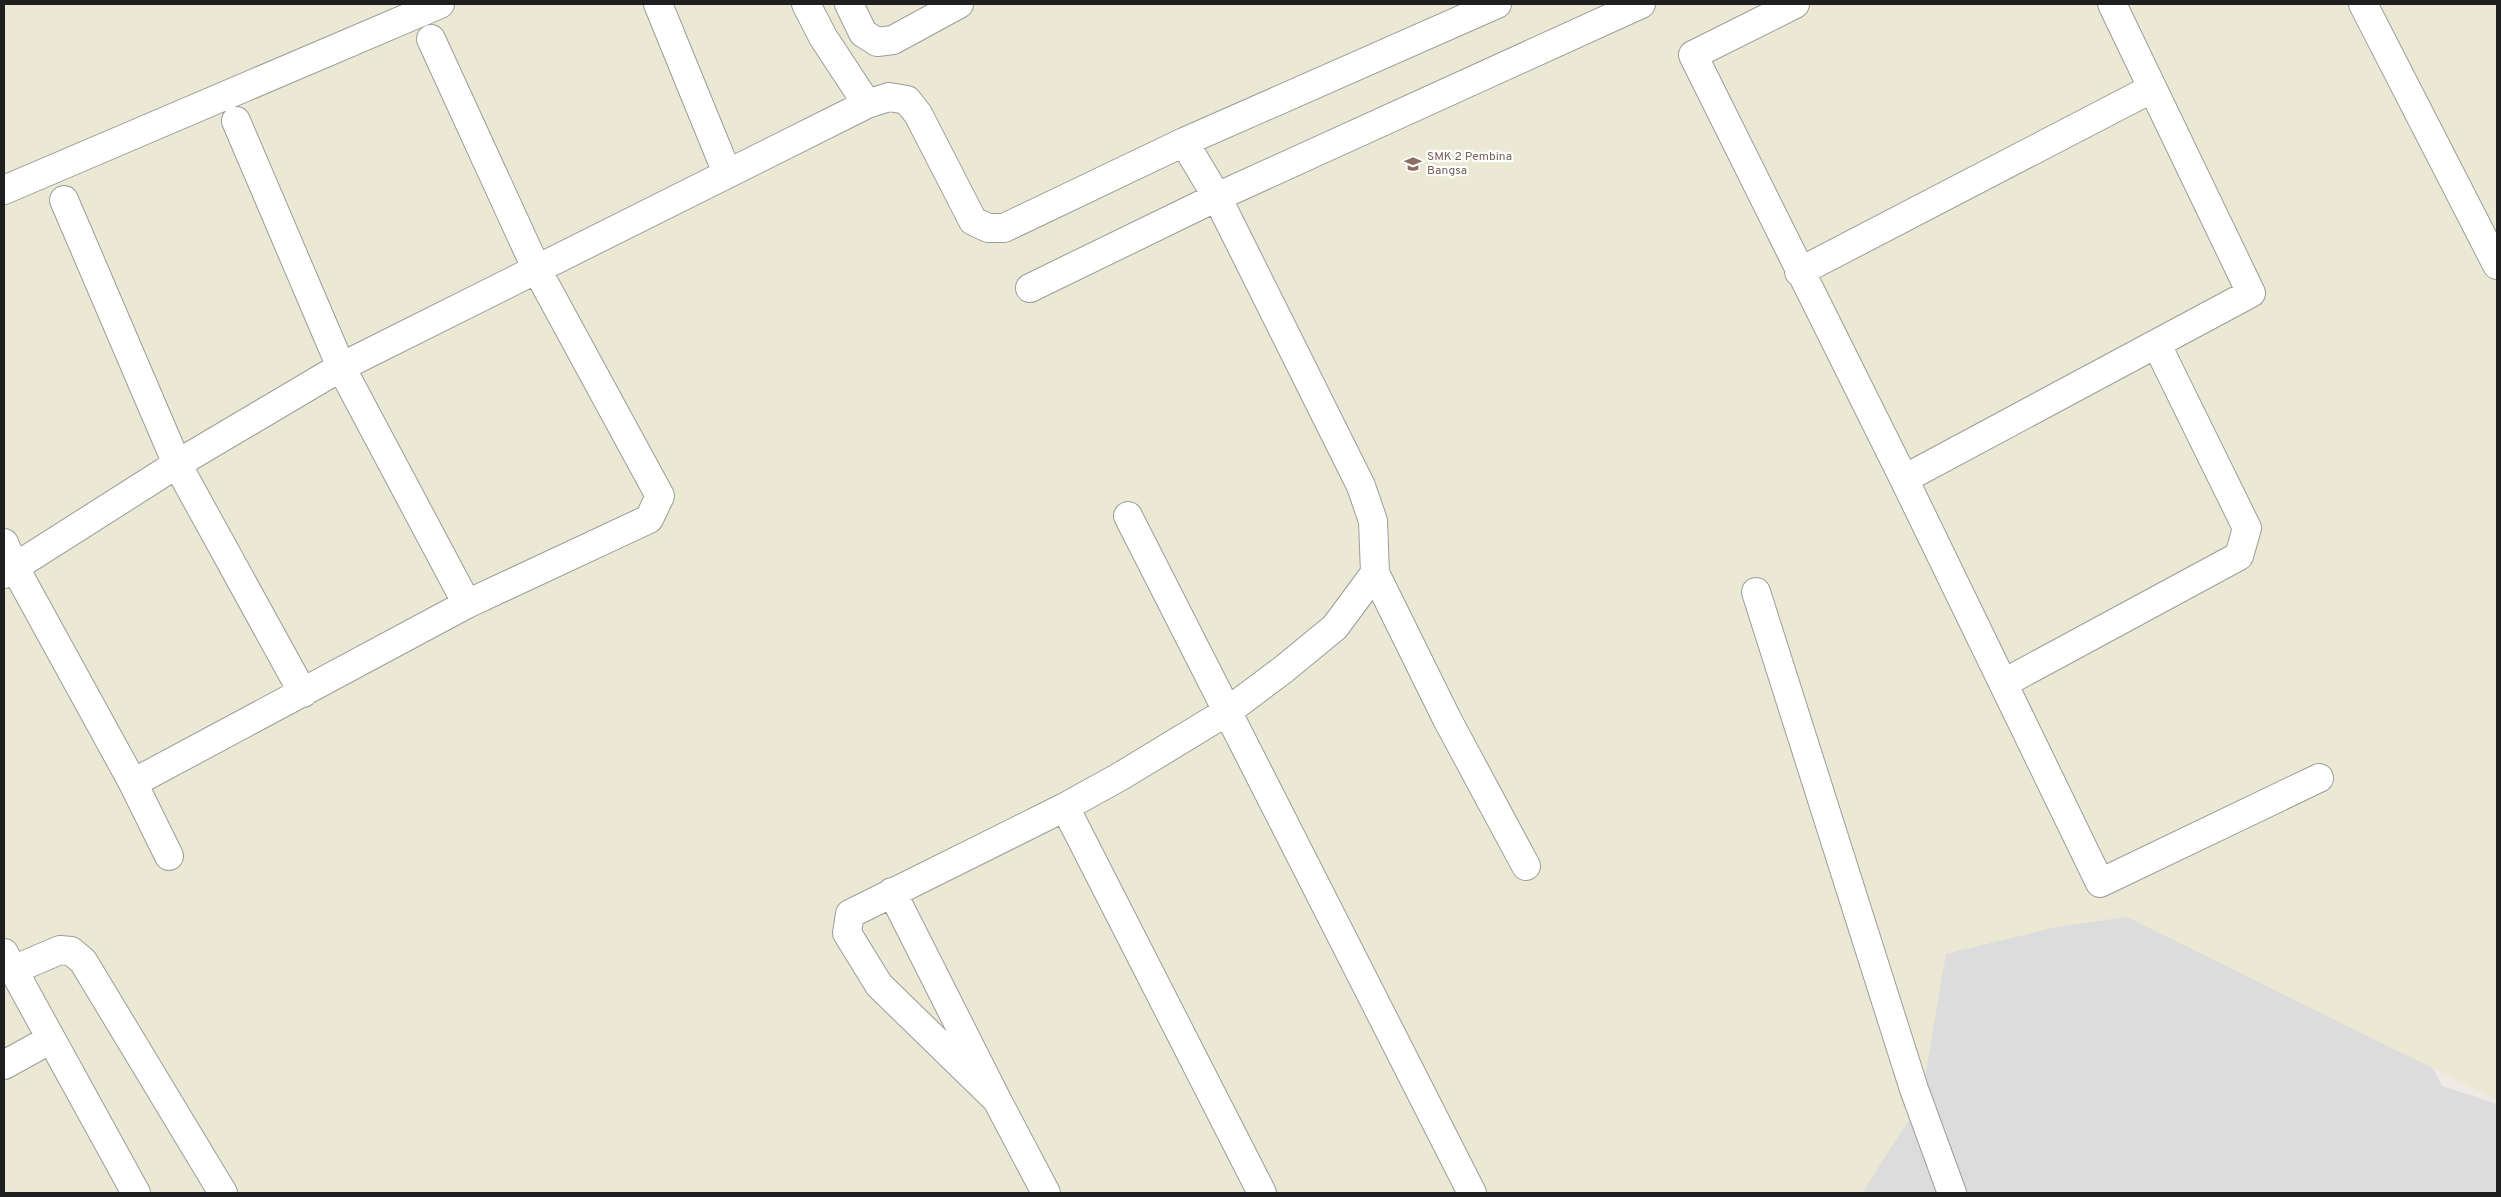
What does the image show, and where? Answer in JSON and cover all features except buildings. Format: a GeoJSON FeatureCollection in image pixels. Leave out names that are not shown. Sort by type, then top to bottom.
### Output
{"type":"FeatureCollection","features":[{"type":"Feature","properties":{"kind":"street"},"geometry":{"type":"LineString","coordinates":[[4,190],[440,4]]}},
{"type":"Feature","properties":{"kind":"street"},"geometry":{"type":"LineString","coordinates":[[658,4],[727,173]]}},
{"type":"Feature","properties":{"kind":"street"},"geometry":{"type":"LineString","coordinates":[[806,4],[823,37],[867,104]]}},
{"type":"Feature","properties":{"kind":"street"},"geometry":{"type":"LineString","coordinates":[[849,4],[864,33],[877,42],[892,40],[959,4]]}},
{"type":"Feature","properties":{"kind":"street"},"geometry":{"type":"LineString","coordinates":[[10,571],[177,464],[341,366],[867,104],[889,97],[907,100],[918,114],[973,221],[988,228],[1004,228],[1184,142],[1497,4]]}},
{"type":"Feature","properties":{"kind":"street"},"geometry":{"type":"LineString","coordinates":[[1030,288],[1600,13],[1641,4]]}},
{"type":"Feature","properties":{"kind":"street"},"geometry":{"type":"LineString","coordinates":[[1795,4],[1693,55],[1799,272],[1904,479],[2100,883],[2319,778]]}},
{"type":"Feature","properties":{"kind":"street"},"geometry":{"type":"LineString","coordinates":[[1904,479],[2251,293],[2151,89],[2112,4]]}},
{"type":"Feature","properties":{"kind":"street"},"geometry":{"type":"LineString","coordinates":[[2363,4],[2497,265]]}},
{"type":"Feature","properties":{"kind":"street"},"geometry":{"type":"LineString","coordinates":[[133,784],[466,604],[648,519],[660,496],[536,268],[431,39]]}},
{"type":"Feature","properties":{"kind":"street"},"geometry":{"type":"LineString","coordinates":[[1799,272],[2151,89]]}},
{"type":"Feature","properties":{"kind":"street"},"geometry":{"type":"LineString","coordinates":[[236,121],[341,366],[466,604]]}},
{"type":"Feature","properties":{"kind":"street"},"geometry":{"type":"LineString","coordinates":[[1184,142],[1218,196],[1361,486],[1373,521],[1375,572],[1447,719],[1526,866]]}},
{"type":"Feature","properties":{"kind":"street"},"geometry":{"type":"LineString","coordinates":[[64,200],[177,464],[303,693]]}},
{"type":"Feature","properties":{"kind":"street"},"geometry":{"type":"LineString","coordinates":[[2004,683],[2239,556],[2247,528],[2157,345]]}},
{"type":"Feature","properties":{"kind":"street"},"geometry":{"type":"LineString","coordinates":[[1128,516],[1472,1193]]}},
{"type":"Feature","properties":{"kind":"street"},"geometry":{"type":"LineString","coordinates":[[4,543],[10,571],[133,784],[169,856]]}},
{"type":"Feature","properties":{"kind":"street"},"geometry":{"type":"LineString","coordinates":[[996,1100],[879,985],[847,933],[850,914],[1066,807],[1228,711],[1284,669],[1335,627],[1375,572]]}},
{"type":"Feature","properties":{"kind":"street"},"geometry":{"type":"LineString","coordinates":[[1756,592],[1914,1089],[1952,1193]]}},
{"type":"Feature","properties":{"kind":"street"},"geometry":{"type":"LineString","coordinates":[[1066,807],[1262,1193]]}},
{"type":"Feature","properties":{"kind":"street"},"geometry":{"type":"LineString","coordinates":[[892,892],[996,1100],[1046,1193]]}},
{"type":"Feature","properties":{"kind":"street"},"geometry":{"type":"LineString","coordinates":[[136,1193],[8,961],[60,950],[71,951],[83,961],[223,1193]]}},
{"type":"Feature","properties":{"kind":"street"},"geometry":{"type":"LineString","coordinates":[[4,1065],[51,1039]]}},
{"type":"Feature","properties":{"kind":"shaded area"},"geometry":{"type":"Polygon","coordinates":[[[4,4],[2497,4],[2497,1100],[2127,917],[2056,927],[1946,954],[1921,1101],[1862,1193],[4,1193],[4,4]]]}},
{"type":"Feature","properties":{"kind":"shaded area"},"geometry":{"type":"Polygon","coordinates":[[[1918,904],[2127,917],[2397,997],[2442,1086],[2497,1104],[2497,1193],[1853,1193],[1918,904]]]}},
{"type":"Feature","properties":{"kind":"place","name":"SMK 2 Pembina Bangsa"},"geometry":{"type":"Point","coordinates":[1413,164]}}]}
